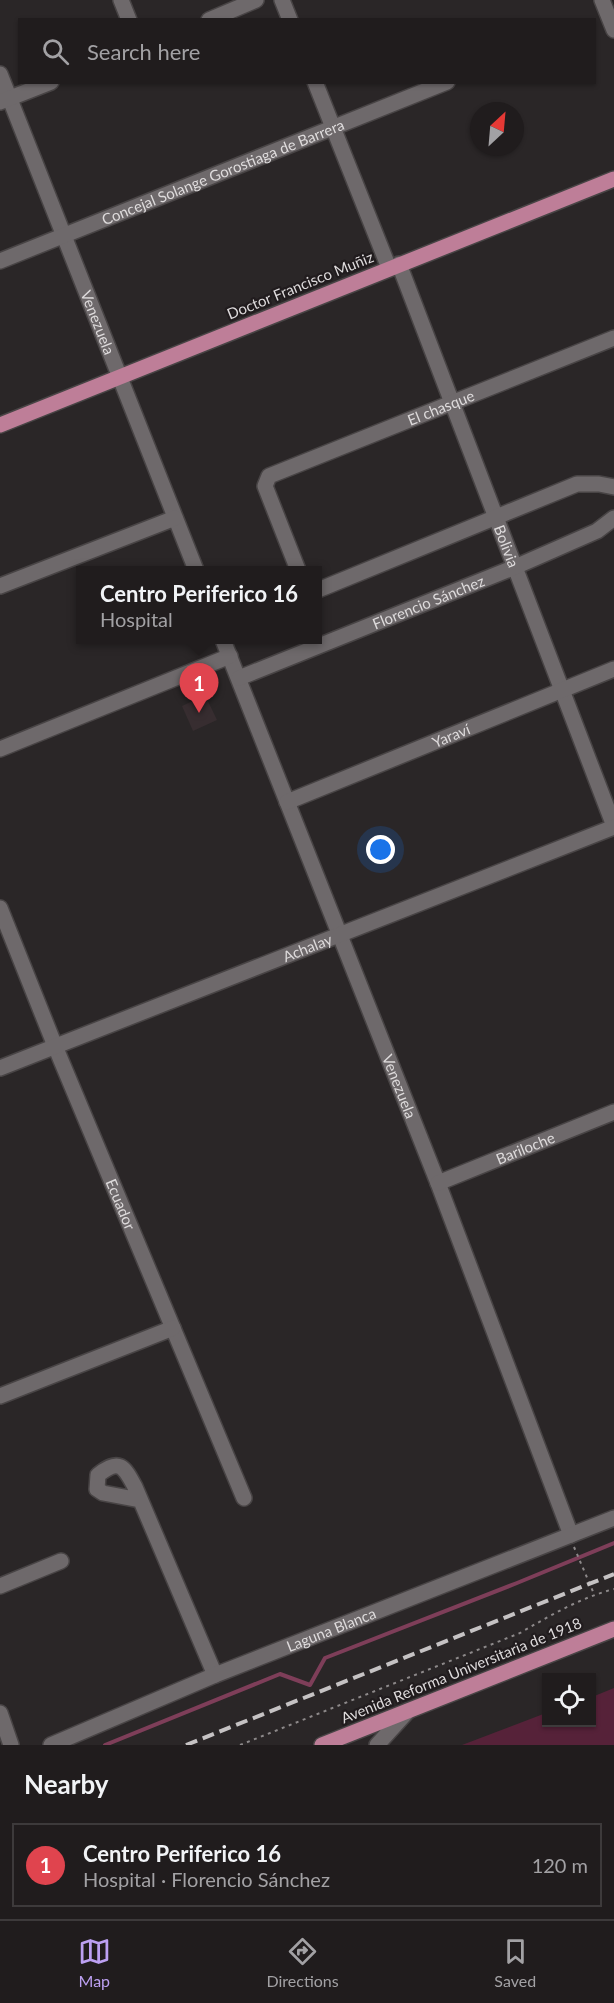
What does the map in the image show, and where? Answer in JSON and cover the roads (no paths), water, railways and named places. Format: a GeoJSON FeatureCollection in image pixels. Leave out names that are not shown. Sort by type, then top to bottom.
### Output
{"type":"FeatureCollection","features":[{"type":"Feature","properties":{"kind":"main road","name":"Doctor Francisco Muñiz"},"geometry":{"type":"LineString","coordinates":[[0,424],[614,179]]}},
{"type":"Feature","properties":{"kind":"main road","name":"Avenida Reforma Universitaria de 1918"},"geometry":{"type":"LineString","coordinates":[[322,1745],[614,1629]]}},
{"type":"Feature","properties":{"kind":"street"},"geometry":{"type":"LineString","coordinates":[[121,0],[128,18]]}},
{"type":"Feature","properties":{"kind":"street"},"geometry":{"type":"LineString","coordinates":[[213,18],[256,0]]}},
{"type":"Feature","properties":{"kind":"street"},"geometry":{"type":"LineString","coordinates":[[282,0],[289,18]]}},
{"type":"Feature","properties":{"kind":"street"},"geometry":{"type":"LineString","coordinates":[[596,24],[612,24],[602,0]]}},
{"type":"Feature","properties":{"kind":"street","name":"Venezuela"},"geometry":{"type":"LineString","coordinates":[[0,74],[5,100],[64,235],[194,566]]}},
{"type":"Feature","properties":{"kind":"street"},"geometry":{"type":"LineString","coordinates":[[5,100],[46,84]]}},
{"type":"Feature","properties":{"kind":"street","name":"Bolivia"},"geometry":{"type":"LineString","coordinates":[[316,84],[452,402],[614,827]]}},
{"type":"Feature","properties":{"kind":"street","name":"Concejal Solange Gorostiaga de Barrera"},"geometry":{"type":"LineString","coordinates":[[0,261],[442,84]]}},
{"type":"Feature","properties":{"kind":"street","name":"El chasque"},"geometry":{"type":"LineString","coordinates":[[296,566],[265,486],[269,476],[614,338]]}},
{"type":"Feature","properties":{"kind":"street"},"geometry":{"type":"LineString","coordinates":[[322,588],[577,484],[614,487]]}},
{"type":"Feature","properties":{"kind":"street"},"geometry":{"type":"LineString","coordinates":[[0,586],[175,518]]}},
{"type":"Feature","properties":{"kind":"street","name":"Florencio Sánchez"},"geometry":{"type":"LineString","coordinates":[[238,678],[515,567],[597,531],[614,518]]}},
{"type":"Feature","properties":{"kind":"street","name":"Venezuela"},"geometry":{"type":"LineString","coordinates":[[225,644],[438,1183],[571,1535]]}},
{"type":"Feature","properties":{"kind":"street"},"geometry":{"type":"LineString","coordinates":[[0,749],[230,656]]}},
{"type":"Feature","properties":{"kind":"street","name":"Yaraví"},"geometry":{"type":"LineString","coordinates":[[287,802],[614,669]]}},
{"type":"Feature","properties":{"kind":"street","name":"Achalay"},"geometry":{"type":"LineString","coordinates":[[0,1068],[614,827]]}},
{"type":"Feature","properties":{"kind":"street","name":"Ecuador"},"geometry":{"type":"LineString","coordinates":[[0,908],[55,1047],[244,1498]]}},
{"type":"Feature","properties":{"kind":"street","name":"Bariloche"},"geometry":{"type":"LineString","coordinates":[[438,1183],[614,1112]]}},
{"type":"Feature","properties":{"kind":"street"},"geometry":{"type":"LineString","coordinates":[[0,1396],[173,1328]]}},
{"type":"Feature","properties":{"kind":"street"},"geometry":{"type":"LineString","coordinates":[[140,1500],[215,1675]]}},
{"type":"Feature","properties":{"kind":"street","name":"Laguna Blanca"},"geometry":{"type":"LineString","coordinates":[[51,1745],[215,1675],[614,1518]]}},
{"type":"Feature","properties":{"kind":"street"},"geometry":{"type":"LineString","coordinates":[[0,1586],[61,1561]]}},
{"type":"Feature","properties":{"kind":"street"},"geometry":{"type":"LineString","coordinates":[[377,1745],[408,1711]]}},
{"type":"Feature","properties":{"kind":"street"},"geometry":{"type":"LineString","coordinates":[[0,1713],[11,1745]]}},
{"type":"Feature","properties":{"kind":"waterway"},"geometry":{"type":"LineString","coordinates":[[105,1745],[280,1674],[310,1685],[325,1658],[614,1543]]}},
{"type":"Feature","properties":{"kind":"railway"},"geometry":{"type":"LineString","coordinates":[[186,1745],[614,1574]]}},
{"type":"Feature","properties":{"kind":"place","name":"Centro Periferico 16"},"geometry":{"type":"Point","coordinates":[199,713]}}]}
